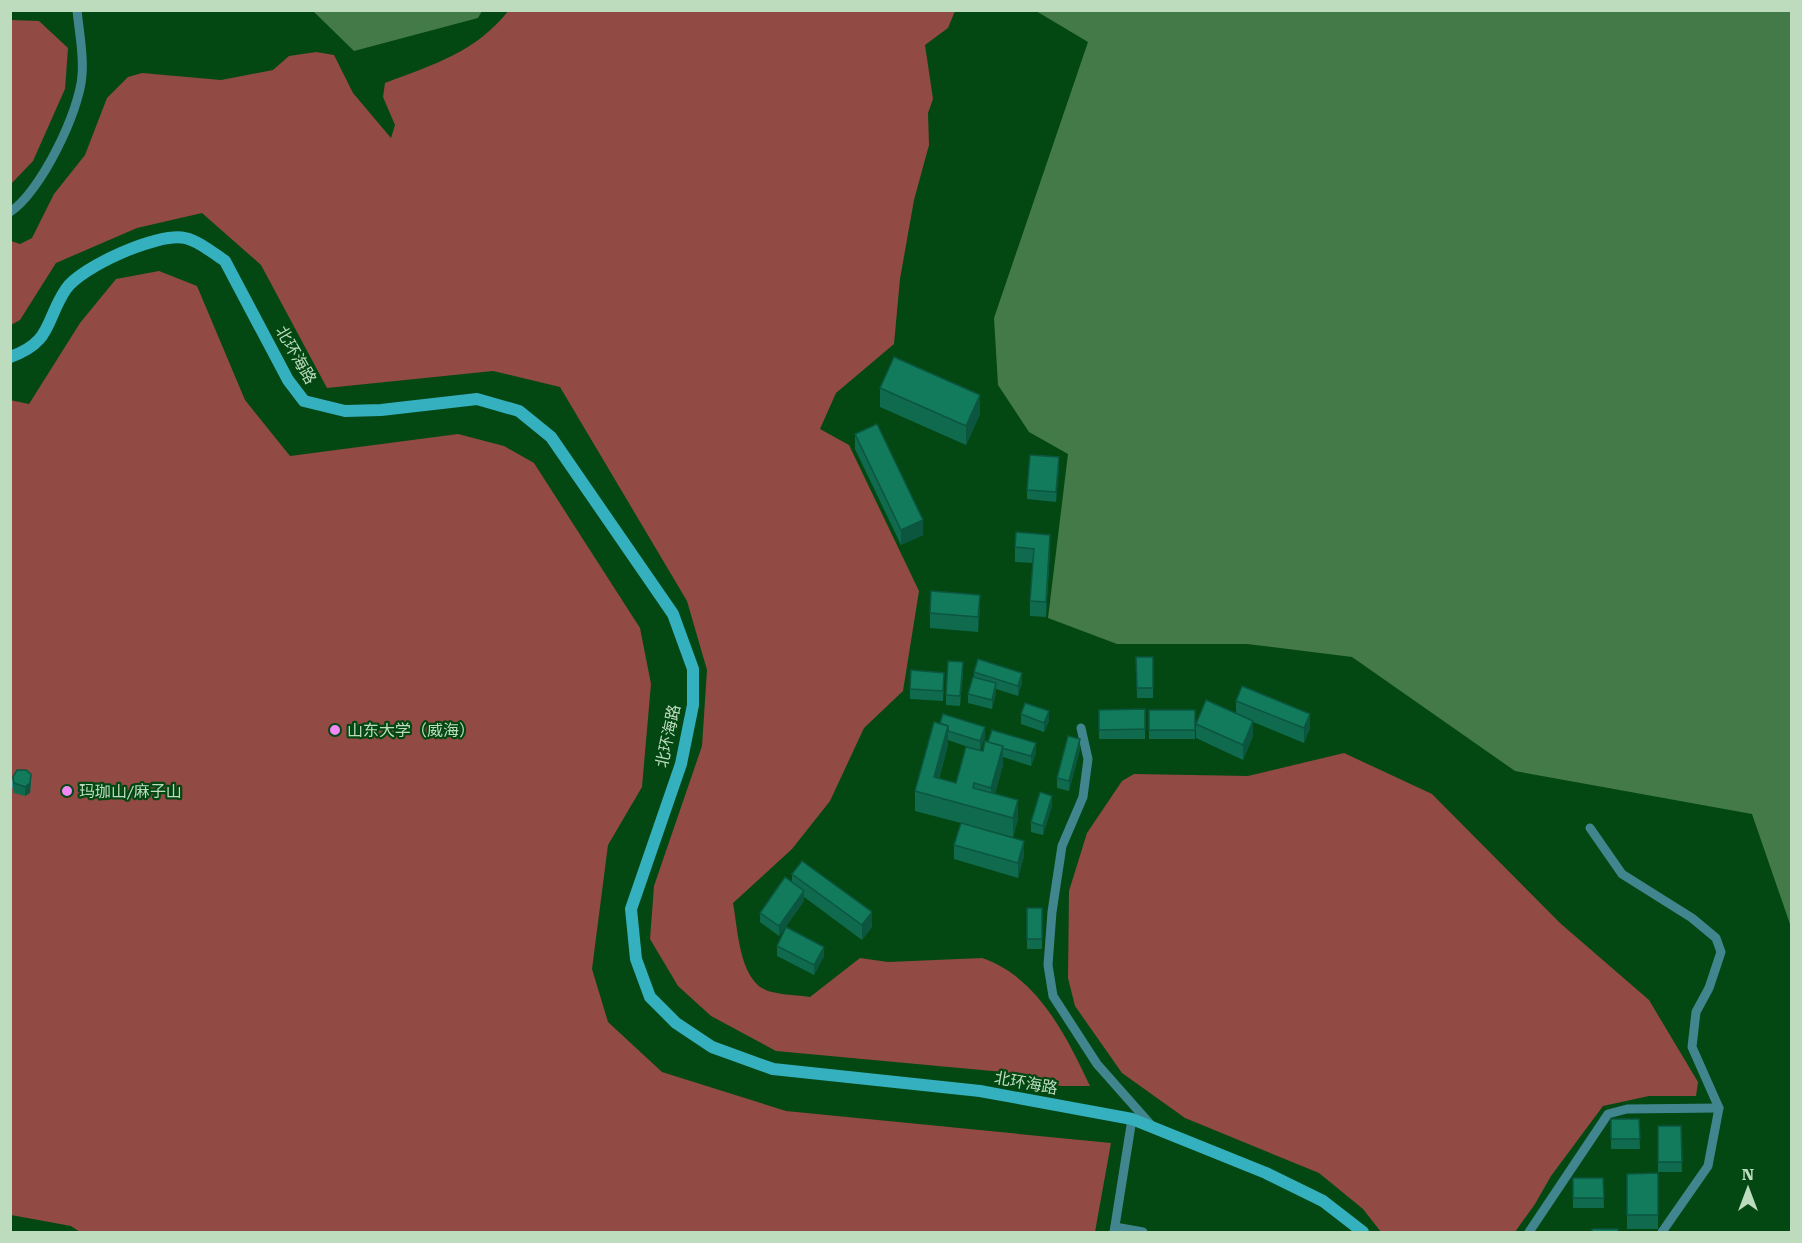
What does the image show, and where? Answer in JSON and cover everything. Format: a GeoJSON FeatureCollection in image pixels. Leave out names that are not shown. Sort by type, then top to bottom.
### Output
{"type":"FeatureCollection","features":[{"type":"Feature","properties":{"kind":"main road","name":"北环海路"},"geometry":{"type":"LineString","coordinates":[[10,357],[28,351],[47,331],[67,288],[93,270],[133,248],[159,238],[185,238],[208,249],[225,261],[288,380],[304,401],[345,411],[381,410],[477,399],[519,411],[551,437],[673,614],[693,669],[693,705],[681,764],[631,909],[636,958],[650,997],[676,1023],[712,1047],[773,1069],[980,1091],[1132,1119],[1266,1173],[1323,1202],[1363,1233]]}},
{"type":"Feature","properties":{"kind":"lane"},"geometry":{"type":"LineString","coordinates":[[10,212],[23,204],[49,166],[78,97],[82,57],[77,10]]}},
{"type":"Feature","properties":{"kind":"lane"},"geometry":{"type":"LineString","coordinates":[[1081,728],[1088,759],[1083,797],[1062,846],[1052,912],[1048,965],[1053,996],[1097,1064],[1152,1127]]}},
{"type":"Feature","properties":{"kind":"lane"},"geometry":{"type":"LineString","coordinates":[[1590,828],[1622,874],[1692,918],[1716,938],[1721,952],[1709,988],[1696,1012],[1692,1047],[1719,1108],[1708,1166],[1662,1233]]}},
{"type":"Feature","properties":{"kind":"lane"},"geometry":{"type":"LineString","coordinates":[[1529,1233],[1608,1114],[1627,1108],[1719,1108]]}},
{"type":"Feature","properties":{"kind":"lane"},"geometry":{"type":"LineString","coordinates":[[1132,1119],[1115,1230],[1143,1233]]}},
{"type":"Feature","properties":{"kind":"shaded area"},"geometry":{"type":"Polygon","coordinates":[[[509,10],[955,11],[948,28],[925,45],[933,99],[928,113],[929,145],[914,200],[900,279],[894,344],[836,393],[820,429],[849,445],[919,591],[903,691],[864,728],[830,801],[792,849],[733,903],[746,966],[758,985],[768,991],[810,997],[860,958],[888,962],[982,958],[1001,967],[1019,979],[1048,1010],[1090,1086],[1061,1086],[1003,1072],[776,1051],[711,1016],[678,986],[650,939],[654,886],[702,746],[707,670],[687,601],[560,387],[493,371],[327,388],[261,265],[202,213],[137,228],[56,263],[20,320],[11,325],[11,241],[20,244],[32,238],[54,194],[85,155],[107,98],[128,77],[142,73],[221,80],[273,70],[289,56],[316,52],[334,55],[353,93],[391,138],[395,125],[383,97],[385,83],[453,56],[482,37],[509,10]]]}},
{"type":"Feature","properties":{"kind":"shaded area"},"geometry":{"type":"Polygon","coordinates":[[[313,11],[482,11],[478,18],[354,51],[313,11]]]}},
{"type":"Feature","properties":{"kind":"shaded area"},"geometry":{"type":"Polygon","coordinates":[[[1036,11],[1791,11],[1791,927],[1752,814],[1515,771],[1352,657],[1247,644],[1117,644],[1048,618],[1068,454],[1029,432],[998,385],[994,318],[1088,42],[1036,11]]]}},
{"type":"Feature","properties":{"kind":"shaded area"},"geometry":{"type":"Polygon","coordinates":[[[11,20],[39,21],[68,48],[65,89],[33,161],[11,184],[11,20]]]}},
{"type":"Feature","properties":{"kind":"shaded area","name":"山东大学（威海）"},"geometry":{"type":"Polygon","coordinates":[[[159,271],[197,286],[245,400],[290,456],[458,434],[504,446],[534,463],[640,628],[651,684],[642,787],[608,845],[592,969],[608,1022],[662,1072],[786,1111],[1111,1143],[1095,1232],[80,1232],[71,1226],[11,1215],[10,400],[29,404],[80,323],[116,279],[159,271]]]}},
{"type":"Feature","properties":{"kind":"shaded area"},"geometry":{"type":"Polygon","coordinates":[[[1344,753],[1432,794],[1560,923],[1649,1000],[1698,1082],[1696,1096],[1649,1096],[1603,1106],[1551,1176],[1515,1232],[1381,1232],[1363,1209],[1319,1173],[1185,1118],[1122,1073],[1075,1006],[1068,978],[1069,891],[1087,833],[1122,781],[1134,774],[1248,776],[1344,753]]]}},
{"type":"Feature","properties":{"kind":"building"},"geometry":{"type":"Polygon","coordinates":[[[894,357],[980,395],[966,426],[880,388],[894,357]]]}},
{"type":"Feature","properties":{"kind":"building"},"geometry":{"type":"Polygon","coordinates":[[[877,424],[923,520],[901,530],[855,434],[877,424]]]}},
{"type":"Feature","properties":{"kind":"building"},"geometry":{"type":"Polygon","coordinates":[[[1030,455],[1059,457],[1056,492],[1027,490],[1030,455]]]}},
{"type":"Feature","properties":{"kind":"building"},"geometry":{"type":"Polygon","coordinates":[[[1016,532],[1050,535],[1046,602],[1030,601],[1034,549],[1015,547],[1016,532]]]}},
{"type":"Feature","properties":{"kind":"building"},"geometry":{"type":"Polygon","coordinates":[[[931,591],[980,595],[978,617],[930,613],[931,591]]]}},
{"type":"Feature","properties":{"kind":"building"},"geometry":{"type":"Polygon","coordinates":[[[1136,657],[1153,657],[1153,688],[1137,688],[1136,657]]]}},
{"type":"Feature","properties":{"kind":"building"},"geometry":{"type":"Polygon","coordinates":[[[978,659],[1022,673],[1018,686],[974,672],[978,659]]]}},
{"type":"Feature","properties":{"kind":"building"},"geometry":{"type":"Polygon","coordinates":[[[948,661],[963,662],[960,696],[946,695],[948,661]]]}},
{"type":"Feature","properties":{"kind":"building"},"geometry":{"type":"Polygon","coordinates":[[[911,670],[944,673],[943,691],[910,689],[911,670]]]}},
{"type":"Feature","properties":{"kind":"building"},"geometry":{"type":"Polygon","coordinates":[[[973,677],[996,683],[992,700],[968,694],[973,677]]]}},
{"type":"Feature","properties":{"kind":"building"},"geometry":{"type":"Polygon","coordinates":[[[1242,686],[1310,714],[1304,728],[1236,701],[1242,686]]]}},
{"type":"Feature","properties":{"kind":"building"},"geometry":{"type":"Polygon","coordinates":[[[1206,700],[1253,721],[1243,745],[1196,724],[1206,700]]]}},
{"type":"Feature","properties":{"kind":"building"},"geometry":{"type":"Polygon","coordinates":[[[1025,703],[1049,711],[1044,723],[1021,714],[1025,703]]]}},
{"type":"Feature","properties":{"kind":"building"},"geometry":{"type":"Polygon","coordinates":[[[1145,709],[1145,729],[1099,730],[1099,710],[1145,709]]]}},
{"type":"Feature","properties":{"kind":"building"},"geometry":{"type":"Polygon","coordinates":[[[1149,710],[1195,710],[1195,730],[1149,730],[1149,710]]]}},
{"type":"Feature","properties":{"kind":"building"},"geometry":{"type":"Polygon","coordinates":[[[943,714],[985,727],[980,741],[948,731],[948,726],[940,723],[943,714]]]}},
{"type":"Feature","properties":{"kind":"building"},"geometry":{"type":"Polygon","coordinates":[[[934,722],[948,726],[934,777],[956,783],[966,747],[983,751],[985,741],[1003,746],[991,788],[974,783],[973,788],[1018,800],[1013,818],[915,791],[934,722]]]}},
{"type":"Feature","properties":{"kind":"building"},"geometry":{"type":"Polygon","coordinates":[[[992,730],[1036,743],[1031,756],[988,742],[992,730]]]}},
{"type":"Feature","properties":{"kind":"building"},"geometry":{"type":"Polygon","coordinates":[[[1068,736],[1080,739],[1069,781],[1057,778],[1068,736]]]}},
{"type":"Feature","properties":{"kind":"building"},"geometry":{"type":"Polygon","coordinates":[[[17,770],[26,770],[31,774],[30,783],[25,787],[14,783],[13,777],[17,770]]]}},
{"type":"Feature","properties":{"kind":"building"},"geometry":{"type":"Polygon","coordinates":[[[1040,792],[1052,796],[1043,826],[1031,822],[1040,792]]]}},
{"type":"Feature","properties":{"kind":"building"},"geometry":{"type":"Polygon","coordinates":[[[961,823],[1024,841],[1018,863],[954,845],[961,823]]]}},
{"type":"Feature","properties":{"kind":"building"},"geometry":{"type":"Polygon","coordinates":[[[802,861],[872,912],[862,925],[792,874],[802,861]]]}},
{"type":"Feature","properties":{"kind":"building"},"geometry":{"type":"Polygon","coordinates":[[[785,877],[804,891],[779,926],[760,913],[785,877]]]}},
{"type":"Feature","properties":{"kind":"building"},"geometry":{"type":"Polygon","coordinates":[[[1027,908],[1042,908],[1042,939],[1027,939],[1027,908]]]}},
{"type":"Feature","properties":{"kind":"building"},"geometry":{"type":"Polygon","coordinates":[[[786,927],[824,947],[814,965],[777,946],[786,927]]]}},
{"type":"Feature","properties":{"kind":"building"},"geometry":{"type":"Polygon","coordinates":[[[1611,1119],[1639,1119],[1640,1139],[1611,1139],[1611,1119]]]}},
{"type":"Feature","properties":{"kind":"building"},"geometry":{"type":"Polygon","coordinates":[[[1658,1126],[1681,1126],[1682,1162],[1658,1162],[1658,1126]]]}},
{"type":"Feature","properties":{"kind":"building"},"geometry":{"type":"Polygon","coordinates":[[[1658,1173],[1658,1215],[1627,1215],[1627,1174],[1658,1173]]]}},
{"type":"Feature","properties":{"kind":"building"},"geometry":{"type":"Polygon","coordinates":[[[1573,1178],[1603,1178],[1604,1198],[1573,1198],[1573,1178]]]}},
{"type":"Feature","properties":{"kind":"building"},"geometry":{"type":"Polygon","coordinates":[[[1592,1229],[1618,1229],[1618,1233],[1592,1233],[1592,1229]]]}},
{"type":"Feature","properties":{"kind":"place","name":"山东大学（威海）"},"geometry":{"type":"Point","coordinates":[335,730]}},
{"type":"Feature","properties":{"kind":"place","name":"玛珈山/麻子山"},"geometry":{"type":"Point","coordinates":[67,791]}}]}
